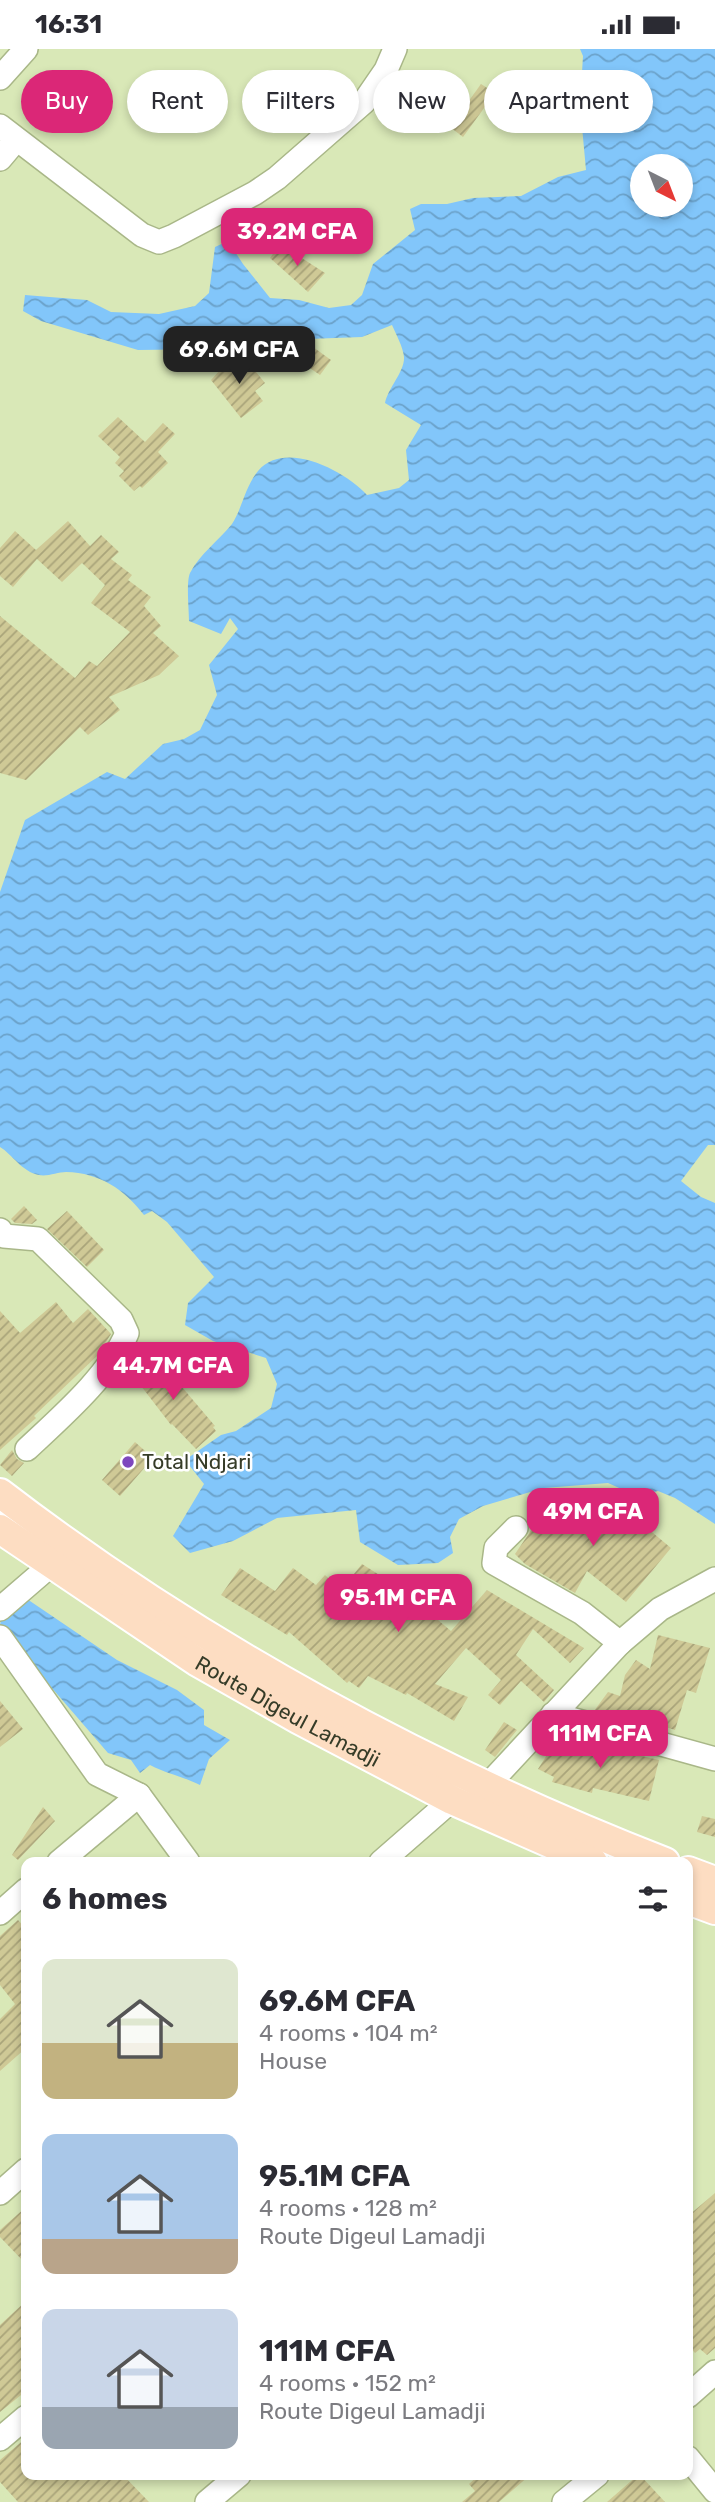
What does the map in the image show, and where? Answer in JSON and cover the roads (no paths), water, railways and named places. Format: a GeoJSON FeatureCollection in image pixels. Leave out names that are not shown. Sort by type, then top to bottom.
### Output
{"type":"FeatureCollection","features":[{"type":"Feature","properties":{"kind":"main road"},"geometry":{"type":"LineString","coordinates":[[0,1493],[54,1534],[212,1639],[307,1695],[531,1807],[653,1857]]}},
{"type":"Feature","properties":{"kind":"main road","name":"Route Digeul Lamadji"},"geometry":{"type":"LineString","coordinates":[[0,1529],[196,1661],[298,1719],[452,1800],[582,1857]]}},
{"type":"Feature","properties":{"kind":"main road"},"geometry":{"type":"LineString","coordinates":[[693,1873],[715,1881]]}},
{"type":"Feature","properties":{"kind":"main road"},"geometry":{"type":"LineString","coordinates":[[693,1902],[715,1910]]}},
{"type":"Feature","properties":{"kind":"street"},"geometry":{"type":"LineString","coordinates":[[0,78],[26,49]]}},
{"type":"Feature","properties":{"kind":"street"},"geometry":{"type":"LineString","coordinates":[[0,159],[8,133],[142,235],[159,242],[244,199],[277,178],[364,101],[386,70],[395,49]]}},
{"type":"Feature","properties":{"kind":"street"},"geometry":{"type":"LineString","coordinates":[[0,1230],[4,1236],[38,1239],[121,1320],[127,1333],[122,1345],[78,1401],[27,1449]]}},
{"type":"Feature","properties":{"kind":"street"},"geometry":{"type":"LineString","coordinates":[[516,1528],[496,1548],[494,1563],[582,1613],[620,1643]]}},
{"type":"Feature","properties":{"kind":"street"},"geometry":{"type":"LineString","coordinates":[[0,1609],[51,1565]]}},
{"type":"Feature","properties":{"kind":"street"},"geometry":{"type":"LineString","coordinates":[[487,1786],[620,1643],[660,1609],[715,1579]]}},
{"type":"Feature","properties":{"kind":"street"},"geometry":{"type":"LineString","coordinates":[[0,1637],[97,1774],[139,1794],[184,1857]]}},
{"type":"Feature","properties":{"kind":"street"},"geometry":{"type":"LineString","coordinates":[[553,1714],[715,1759]]}},
{"type":"Feature","properties":{"kind":"street"},"geometry":{"type":"LineString","coordinates":[[65,1857],[139,1794]]}},
{"type":"Feature","properties":{"kind":"street"},"geometry":{"type":"LineString","coordinates":[[386,1857],[452,1800]]}},
{"type":"Feature","properties":{"kind":"street"},"geometry":{"type":"LineString","coordinates":[[0,1913],[21,1894]]}},
{"type":"Feature","properties":{"kind":"street"},"geometry":{"type":"LineString","coordinates":[[0,2193],[21,2174]]}},
{"type":"Feature","properties":{"kind":"street"},"geometry":{"type":"LineString","coordinates":[[693,2392],[715,2372]]}},
{"type":"Feature","properties":{"kind":"street"},"geometry":{"type":"LineString","coordinates":[[0,2439],[21,2421]]}},
{"type":"Feature","properties":{"kind":"street"},"geometry":{"type":"LineString","coordinates":[[693,2464],[715,2491]]}},
{"type":"Feature","properties":{"kind":"street"},"geometry":{"type":"LineString","coordinates":[[207,2502],[233,2480]]}},
{"type":"Feature","properties":{"kind":"street"},"geometry":{"type":"LineString","coordinates":[[564,2502],[591,2480]]}},
{"type":"Feature","properties":{"kind":"water"},"geometry":{"type":"Polygon","coordinates":[[[580,49],[715,49],[715,1145],[708,1145],[681,1181],[701,1197],[715,1203],[715,1524],[675,1498],[658,1491],[637,1496],[608,1483],[544,1488],[483,1506],[459,1519],[450,1537],[453,1553],[438,1563],[398,1565],[360,1542],[356,1510],[277,1518],[233,1541],[190,1553],[173,1536],[204,1484],[185,1460],[221,1435],[236,1431],[271,1408],[277,1384],[266,1358],[213,1341],[185,1325],[188,1303],[214,1277],[167,1222],[152,1211],[144,1215],[128,1197],[100,1179],[78,1173],[33,1173],[0,1147],[0,892],[25,820],[107,772],[125,779],[163,744],[184,739],[200,730],[217,695],[209,665],[238,629],[230,618],[221,634],[189,621],[189,577],[199,560],[232,524],[258,471],[270,462],[283,458],[299,458],[330,468],[367,495],[399,488],[409,480],[406,450],[421,425],[385,403],[404,362],[402,349],[392,325],[362,337],[228,342],[212,349],[138,350],[41,321],[23,311],[25,295],[87,300],[111,312],[159,314],[195,306],[209,293],[215,247],[228,241],[270,298],[299,300],[329,308],[351,305],[362,295],[373,264],[415,230],[410,209],[421,204],[521,196],[558,177],[586,170],[583,133],[653,133],[653,70],[582,70],[583,56],[580,49]]]}},
{"type":"Feature","properties":{"kind":"water"},"geometry":{"type":"Polygon","coordinates":[[[27,1599],[117,1660],[177,1690],[204,1710],[204,1725],[230,1740],[209,1759],[200,1785],[150,1765],[140,1773],[131,1760],[108,1753],[0,1628],[5,1614],[27,1599]]]}},
{"type":"Feature","properties":{"kind":"place","name":"Total Ndjari"},"geometry":{"type":"Point","coordinates":[128,1462]}}]}
